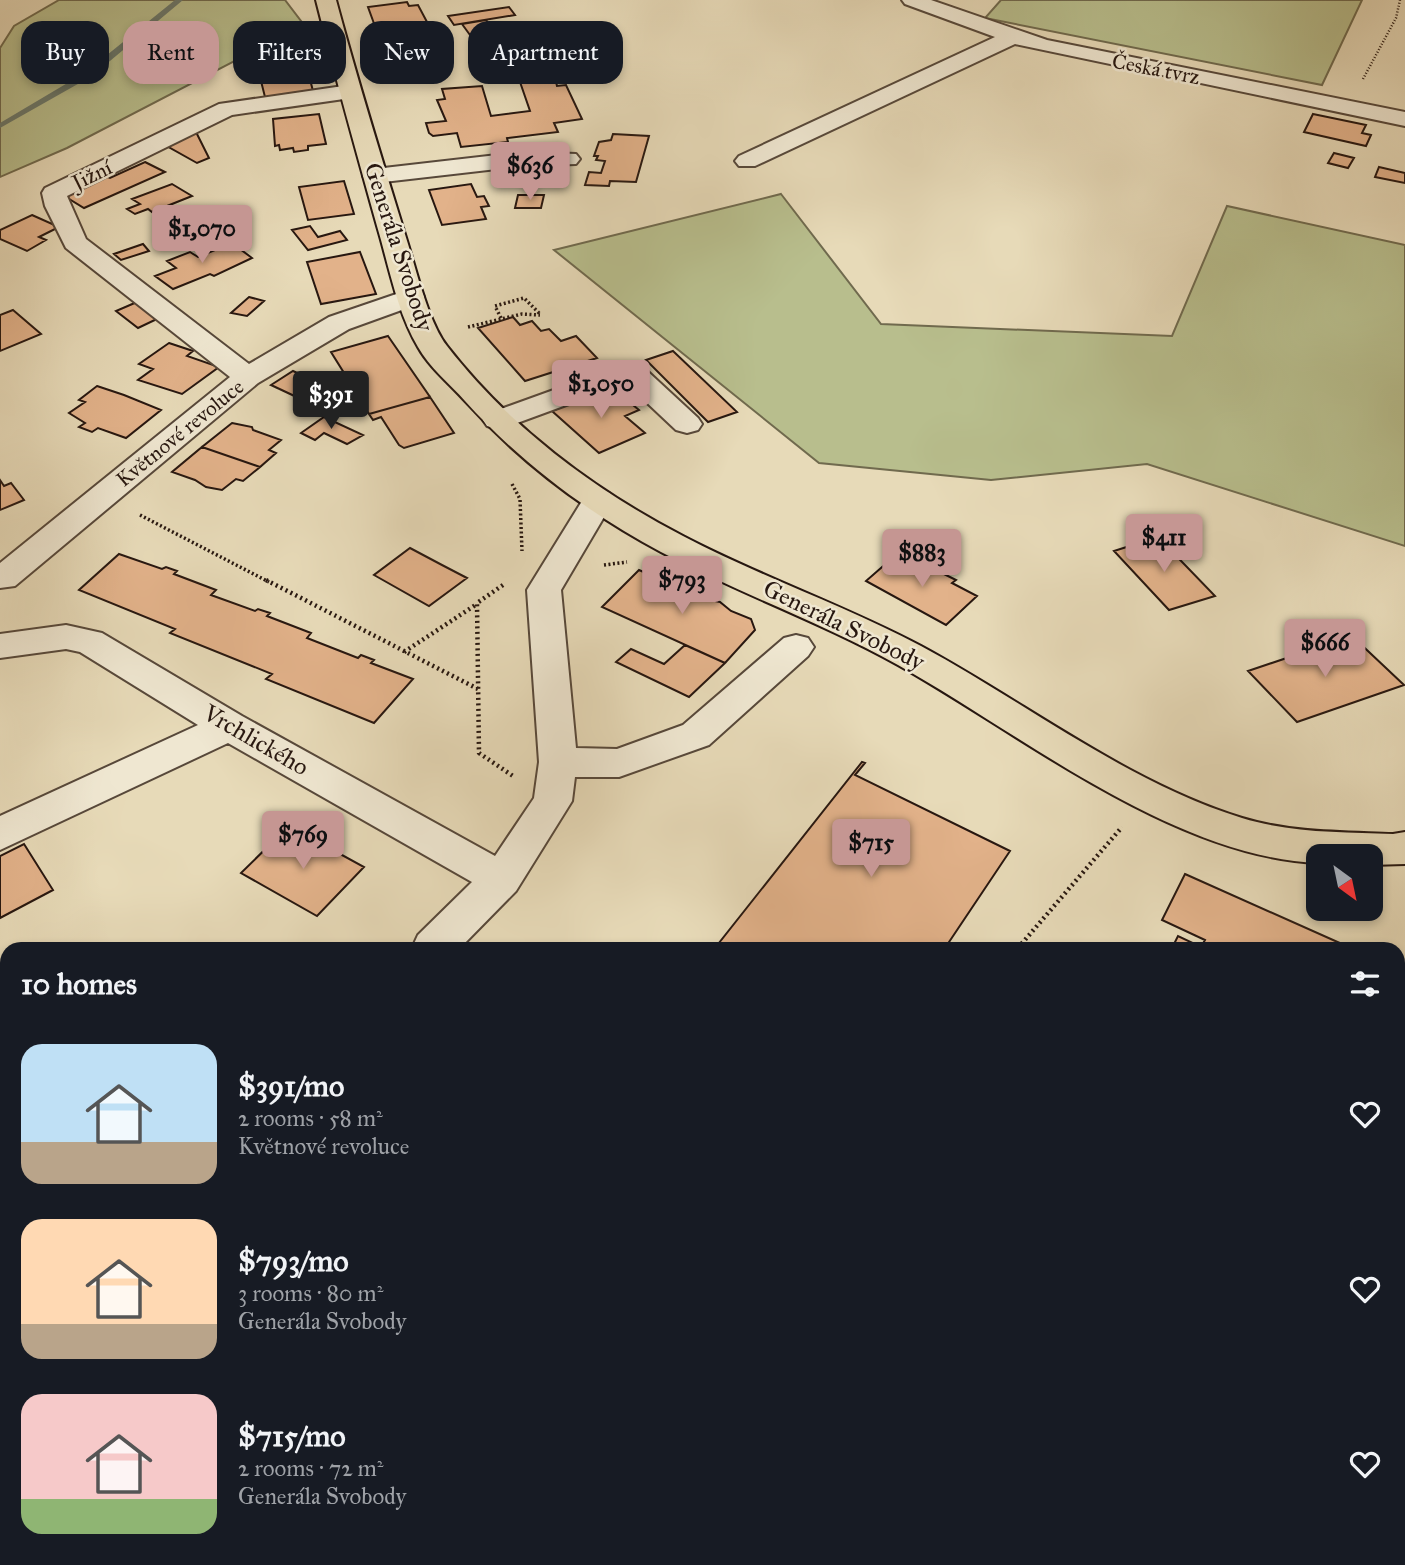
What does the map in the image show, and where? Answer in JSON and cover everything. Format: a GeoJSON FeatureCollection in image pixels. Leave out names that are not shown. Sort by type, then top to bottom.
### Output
{"type":"FeatureCollection","features":[{"type":"Feature","properties":{"kind":"main road","name":"Generála Svobody"},"geometry":{"type":"LineString","coordinates":[[326,0],[349,92],[411,297],[431,346],[498,420],[573,484],[672,544],[849,624],[911,656],[1129,786],[1190,814],[1235,832],[1291,846],[1380,850],[1405,848]]}},
{"type":"Feature","properties":{"kind":"street","name":"Česká tvrz"},"geometry":{"type":"LineString","coordinates":[[912,0],[1013,37],[1105,60],[1405,119]]}},
{"type":"Feature","properties":{"kind":"street"},"geometry":{"type":"LineString","coordinates":[[747,161],[1013,37]]}},
{"type":"Feature","properties":{"kind":"street","name":"Jižní"},"geometry":{"type":"LineString","coordinates":[[248,377],[75,243],[57,206],[54,193],[227,109],[349,92]]}},
{"type":"Feature","properties":{"kind":"street"},"geometry":{"type":"LineString","coordinates":[[375,176],[524,159],[568,159]]}},
{"type":"Feature","properties":{"kind":"street","name":"Květnové revoluce"},"geometry":{"type":"LineString","coordinates":[[3,578],[248,377],[340,323],[411,297]]}},
{"type":"Feature","properties":{"kind":"street"},"geometry":{"type":"LineString","coordinates":[[498,420],[623,374],[635,375],[687,424]]}},
{"type":"Feature","properties":{"kind":"street"},"geometry":{"type":"LineString","coordinates":[[439,942],[502,879],[552,801],[558,762],[544,590],[598,500]]}},
{"type":"Feature","properties":{"kind":"street","name":"Vrchlického"},"geometry":{"type":"LineString","coordinates":[[0,646],[66,638],[90,642],[229,726],[502,879]]}},
{"type":"Feature","properties":{"kind":"street"},"geometry":{"type":"LineString","coordinates":[[558,762],[619,763],[696,735],[796,647]]}},
{"type":"Feature","properties":{"kind":"street"},"geometry":{"type":"LineString","coordinates":[[0,834],[229,726]]}},
{"type":"Feature","properties":{"kind":"path"},"geometry":{"type":"LineString","coordinates":[[1348,107],[1396,18],[1400,0]]}},
{"type":"Feature","properties":{"kind":"path"},"geometry":{"type":"LineString","coordinates":[[468,327],[522,314],[540,315],[524,298],[495,306],[501,318]]}},
{"type":"Feature","properties":{"kind":"path"},"geometry":{"type":"LineString","coordinates":[[463,320],[473,335]]}},
{"type":"Feature","properties":{"kind":"path"},"geometry":{"type":"LineString","coordinates":[[508,475],[520,499],[522,558]]}},
{"type":"Feature","properties":{"kind":"path"},"geometry":{"type":"LineString","coordinates":[[103,496],[478,689]]}},
{"type":"Feature","properties":{"kind":"path"},"geometry":{"type":"LineString","coordinates":[[404,652],[511,579]]}},
{"type":"Feature","properties":{"kind":"path"},"geometry":{"type":"LineString","coordinates":[[477,603],[479,753],[519,780]]}},
{"type":"Feature","properties":{"kind":"path"},"geometry":{"type":"LineString","coordinates":[[1021,942],[1124,825]]}},
{"type":"Feature","properties":{"kind":"green space"},"geometry":{"type":"Polygon","coordinates":[[[59,0],[285,0],[301,21],[233,21],[233,62],[219,69],[219,21],[123,21],[123,84],[190,84],[67,148],[0,177],[0,48],[14,26],[21,22],[21,84],[109,84],[109,21],[23,21],[59,0]]]}},
{"type":"Feature","properties":{"kind":"green space"},"geometry":{"type":"Polygon","coordinates":[[[1001,0],[1362,0],[1322,85],[985,18],[1001,0]]]}},
{"type":"Feature","properties":{"kind":"green space"},"geometry":{"type":"Polygon","coordinates":[[[781,194],[881,324],[1172,336],[1227,206],[1405,245],[1405,546],[1147,464],[991,480],[819,463],[554,250],[781,194]]]}},
{"type":"Feature","properties":{"kind":"building"},"geometry":{"type":"Polygon","coordinates":[[[407,2],[409,6],[418,5],[426,21],[373,21],[368,7],[407,2]]]}},
{"type":"Feature","properties":{"kind":"building"},"geometry":{"type":"Polygon","coordinates":[[[509,7],[515,15],[454,25],[454,21],[448,16],[509,7]]]}},
{"type":"Feature","properties":{"kind":"building"},"geometry":{"type":"Polygon","coordinates":[[[262,84],[311,84],[314,95],[266,101],[262,84]]]}},
{"type":"Feature","properties":{"kind":"building"},"geometry":{"type":"Polygon","coordinates":[[[521,84],[566,85],[582,119],[554,123],[558,132],[507,138],[508,142],[461,147],[457,133],[433,136],[426,123],[446,121],[437,100],[445,99],[442,89],[482,86],[491,116],[530,111],[521,84]]]}},
{"type":"Feature","properties":{"kind":"building"},"geometry":{"type":"Polygon","coordinates":[[[319,114],[326,144],[308,146],[308,150],[294,152],[293,148],[280,150],[279,145],[275,146],[273,119],[319,114]]]}},
{"type":"Feature","properties":{"kind":"building"},"geometry":{"type":"Polygon","coordinates":[[[1313,114],[1366,125],[1362,133],[1371,135],[1366,146],[1304,132],[1313,114]]]}},
{"type":"Feature","properties":{"kind":"building"},"geometry":{"type":"Polygon","coordinates":[[[195,130],[209,158],[197,163],[165,145],[195,130]]]}},
{"type":"Feature","properties":{"kind":"building"},"geometry":{"type":"Polygon","coordinates":[[[613,134],[649,136],[636,182],[610,181],[609,186],[585,185],[589,172],[601,173],[605,161],[596,160],[598,156],[594,156],[599,142],[611,140],[613,134]]]}},
{"type":"Feature","properties":{"kind":"building"},"geometry":{"type":"Polygon","coordinates":[[[1334,153],[1354,158],[1348,168],[1328,163],[1334,153]]]}},
{"type":"Feature","properties":{"kind":"building"},"geometry":{"type":"Polygon","coordinates":[[[145,162],[165,172],[84,208],[61,194],[103,175],[110,178],[145,162]]]}},
{"type":"Feature","properties":{"kind":"building"},"geometry":{"type":"Polygon","coordinates":[[[1379,167],[1405,173],[1405,183],[1375,177],[1379,167]]]}},
{"type":"Feature","properties":{"kind":"building"},"geometry":{"type":"Polygon","coordinates":[[[344,181],[354,214],[308,220],[299,187],[344,181]]]}},
{"type":"Feature","properties":{"kind":"building"},"geometry":{"type":"Polygon","coordinates":[[[172,184],[192,196],[152,212],[148,209],[135,214],[127,209],[140,204],[132,199],[172,184]]]}},
{"type":"Feature","properties":{"kind":"building"},"geometry":{"type":"Polygon","coordinates":[[[471,184],[477,197],[484,196],[489,206],[481,207],[486,219],[442,225],[429,190],[471,184]]]}},
{"type":"Feature","properties":{"kind":"building"},"geometry":{"type":"Polygon","coordinates":[[[518,195],[544,195],[541,208],[515,208],[518,195]]]}},
{"type":"Feature","properties":{"kind":"building"},"geometry":{"type":"Polygon","coordinates":[[[32,215],[59,227],[39,237],[46,240],[27,251],[0,239],[0,230],[32,215]]]}},
{"type":"Feature","properties":{"kind":"building"},"geometry":{"type":"Polygon","coordinates":[[[310,226],[318,237],[340,231],[347,240],[308,250],[292,230],[310,226]]]}},
{"type":"Feature","properties":{"kind":"building"},"geometry":{"type":"Polygon","coordinates":[[[232,243],[252,258],[214,276],[210,274],[173,289],[155,276],[176,268],[167,261],[190,252],[198,257],[232,243]]]}},
{"type":"Feature","properties":{"kind":"building"},"geometry":{"type":"Polygon","coordinates":[[[143,244],[149,251],[121,260],[114,254],[143,244]]]}},
{"type":"Feature","properties":{"kind":"building"},"geometry":{"type":"Polygon","coordinates":[[[360,252],[376,294],[321,304],[307,262],[360,252]]]}},
{"type":"Feature","properties":{"kind":"building"},"geometry":{"type":"Polygon","coordinates":[[[249,297],[264,301],[247,316],[231,313],[249,297]]]}},
{"type":"Feature","properties":{"kind":"building"},"geometry":{"type":"Polygon","coordinates":[[[137,302],[159,318],[138,328],[116,311],[137,302]]]}},
{"type":"Feature","properties":{"kind":"building"},"geometry":{"type":"Polygon","coordinates":[[[13,310],[41,334],[0,351],[0,315],[13,310]]]}},
{"type":"Feature","properties":{"kind":"building"},"geometry":{"type":"Polygon","coordinates":[[[513,317],[520,325],[532,321],[541,331],[549,329],[561,341],[576,336],[597,358],[525,381],[478,328],[513,317]]]}},
{"type":"Feature","properties":{"kind":"building"},"geometry":{"type":"Polygon","coordinates":[[[388,336],[430,397],[369,414],[354,388],[342,392],[338,384],[349,381],[331,352],[388,336]]]}},
{"type":"Feature","properties":{"kind":"building"},"geometry":{"type":"Polygon","coordinates":[[[169,343],[193,351],[187,356],[219,367],[182,394],[138,380],[153,369],[139,364],[169,343]]]}},
{"type":"Feature","properties":{"kind":"building"},"geometry":{"type":"Polygon","coordinates":[[[673,351],[737,412],[708,422],[646,360],[673,351]]]}},
{"type":"Feature","properties":{"kind":"building"},"geometry":{"type":"Polygon","coordinates":[[[293,371],[324,385],[303,400],[271,385],[293,371]]]}},
{"type":"Feature","properties":{"kind":"building"},"geometry":{"type":"Polygon","coordinates":[[[97,386],[161,410],[126,438],[98,428],[92,432],[79,427],[85,423],[69,413],[85,402],[79,400],[97,386]]]}},
{"type":"Feature","properties":{"kind":"building"},"geometry":{"type":"Polygon","coordinates":[[[616,391],[639,410],[625,416],[645,433],[599,453],[552,411],[598,392],[603,396],[616,391]]]}},
{"type":"Feature","properties":{"kind":"building"},"geometry":{"type":"Polygon","coordinates":[[[430,397],[454,433],[404,448],[399,445],[381,417],[373,420],[369,414],[430,397]]]}},
{"type":"Feature","properties":{"kind":"building"},"geometry":{"type":"Polygon","coordinates":[[[324,417],[363,435],[347,444],[324,433],[315,440],[301,433],[324,417]]]}},
{"type":"Feature","properties":{"kind":"building"},"geometry":{"type":"Polygon","coordinates":[[[232,423],[252,427],[253,430],[281,440],[269,450],[276,453],[260,467],[202,447],[232,423]]]}},
{"type":"Feature","properties":{"kind":"building"},"geometry":{"type":"Polygon","coordinates":[[[202,447],[260,467],[243,481],[236,479],[222,490],[206,487],[172,472],[202,447]]]}},
{"type":"Feature","properties":{"kind":"building"},"geometry":{"type":"Polygon","coordinates":[[[0,480],[4,486],[11,483],[24,500],[0,510],[0,480]]]}},
{"type":"Feature","properties":{"kind":"building"},"geometry":{"type":"Polygon","coordinates":[[[1158,537],[1215,596],[1169,610],[1114,551],[1158,537]]]}},
{"type":"Feature","properties":{"kind":"building"},"geometry":{"type":"Polygon","coordinates":[[[410,548],[467,578],[429,606],[374,575],[410,548]]]}},
{"type":"Feature","properties":{"kind":"building"},"geometry":{"type":"Polygon","coordinates":[[[119,554],[162,569],[166,567],[177,571],[174,574],[216,590],[211,595],[255,611],[258,609],[270,613],[267,616],[311,633],[307,638],[358,658],[361,655],[374,660],[371,663],[413,679],[374,723],[266,679],[272,674],[170,633],[175,629],[79,590],[119,554]]]}},
{"type":"Feature","properties":{"kind":"building"},"geometry":{"type":"Polygon","coordinates":[[[897,554],[927,570],[930,567],[956,580],[952,583],[977,596],[946,625],[866,581],[897,554]]]}},
{"type":"Feature","properties":{"kind":"building"},"geometry":{"type":"Polygon","coordinates":[[[639,570],[705,599],[720,602],[731,611],[751,619],[755,630],[725,663],[602,607],[639,570]]]}},
{"type":"Feature","properties":{"kind":"building"},"geometry":{"type":"Polygon","coordinates":[[[1352,636],[1404,685],[1297,722],[1248,671],[1352,636]]]}},
{"type":"Feature","properties":{"kind":"building"},"geometry":{"type":"Polygon","coordinates":[[[685,645],[725,663],[689,697],[616,662],[631,649],[664,664],[685,645]]]}},
{"type":"Feature","properties":{"kind":"building"},"geometry":{"type":"Polygon","coordinates":[[[862,762],[865,763],[855,775],[1010,851],[949,942],[720,942],[862,762]]]}},
{"type":"Feature","properties":{"kind":"building"},"geometry":{"type":"Polygon","coordinates":[[[289,826],[364,867],[317,916],[241,873],[289,826]]]}},
{"type":"Feature","properties":{"kind":"building"},"geometry":{"type":"Polygon","coordinates":[[[24,844],[53,890],[0,918],[0,856],[24,844]]]}},
{"type":"Feature","properties":{"kind":"building"},"geometry":{"type":"Polygon","coordinates":[[[1185,874],[1338,942],[1204,942],[1205,940],[1162,920],[1185,874]]]}},
{"type":"Feature","properties":{"kind":"building"},"geometry":{"type":"Polygon","coordinates":[[[1178,936],[1191,942],[1175,942],[1178,936]]]}},
{"type":"Feature","properties":{"kind":"waterway"},"geometry":{"type":"LineString","coordinates":[[0,126],[89,74],[179,0]]}}]}
